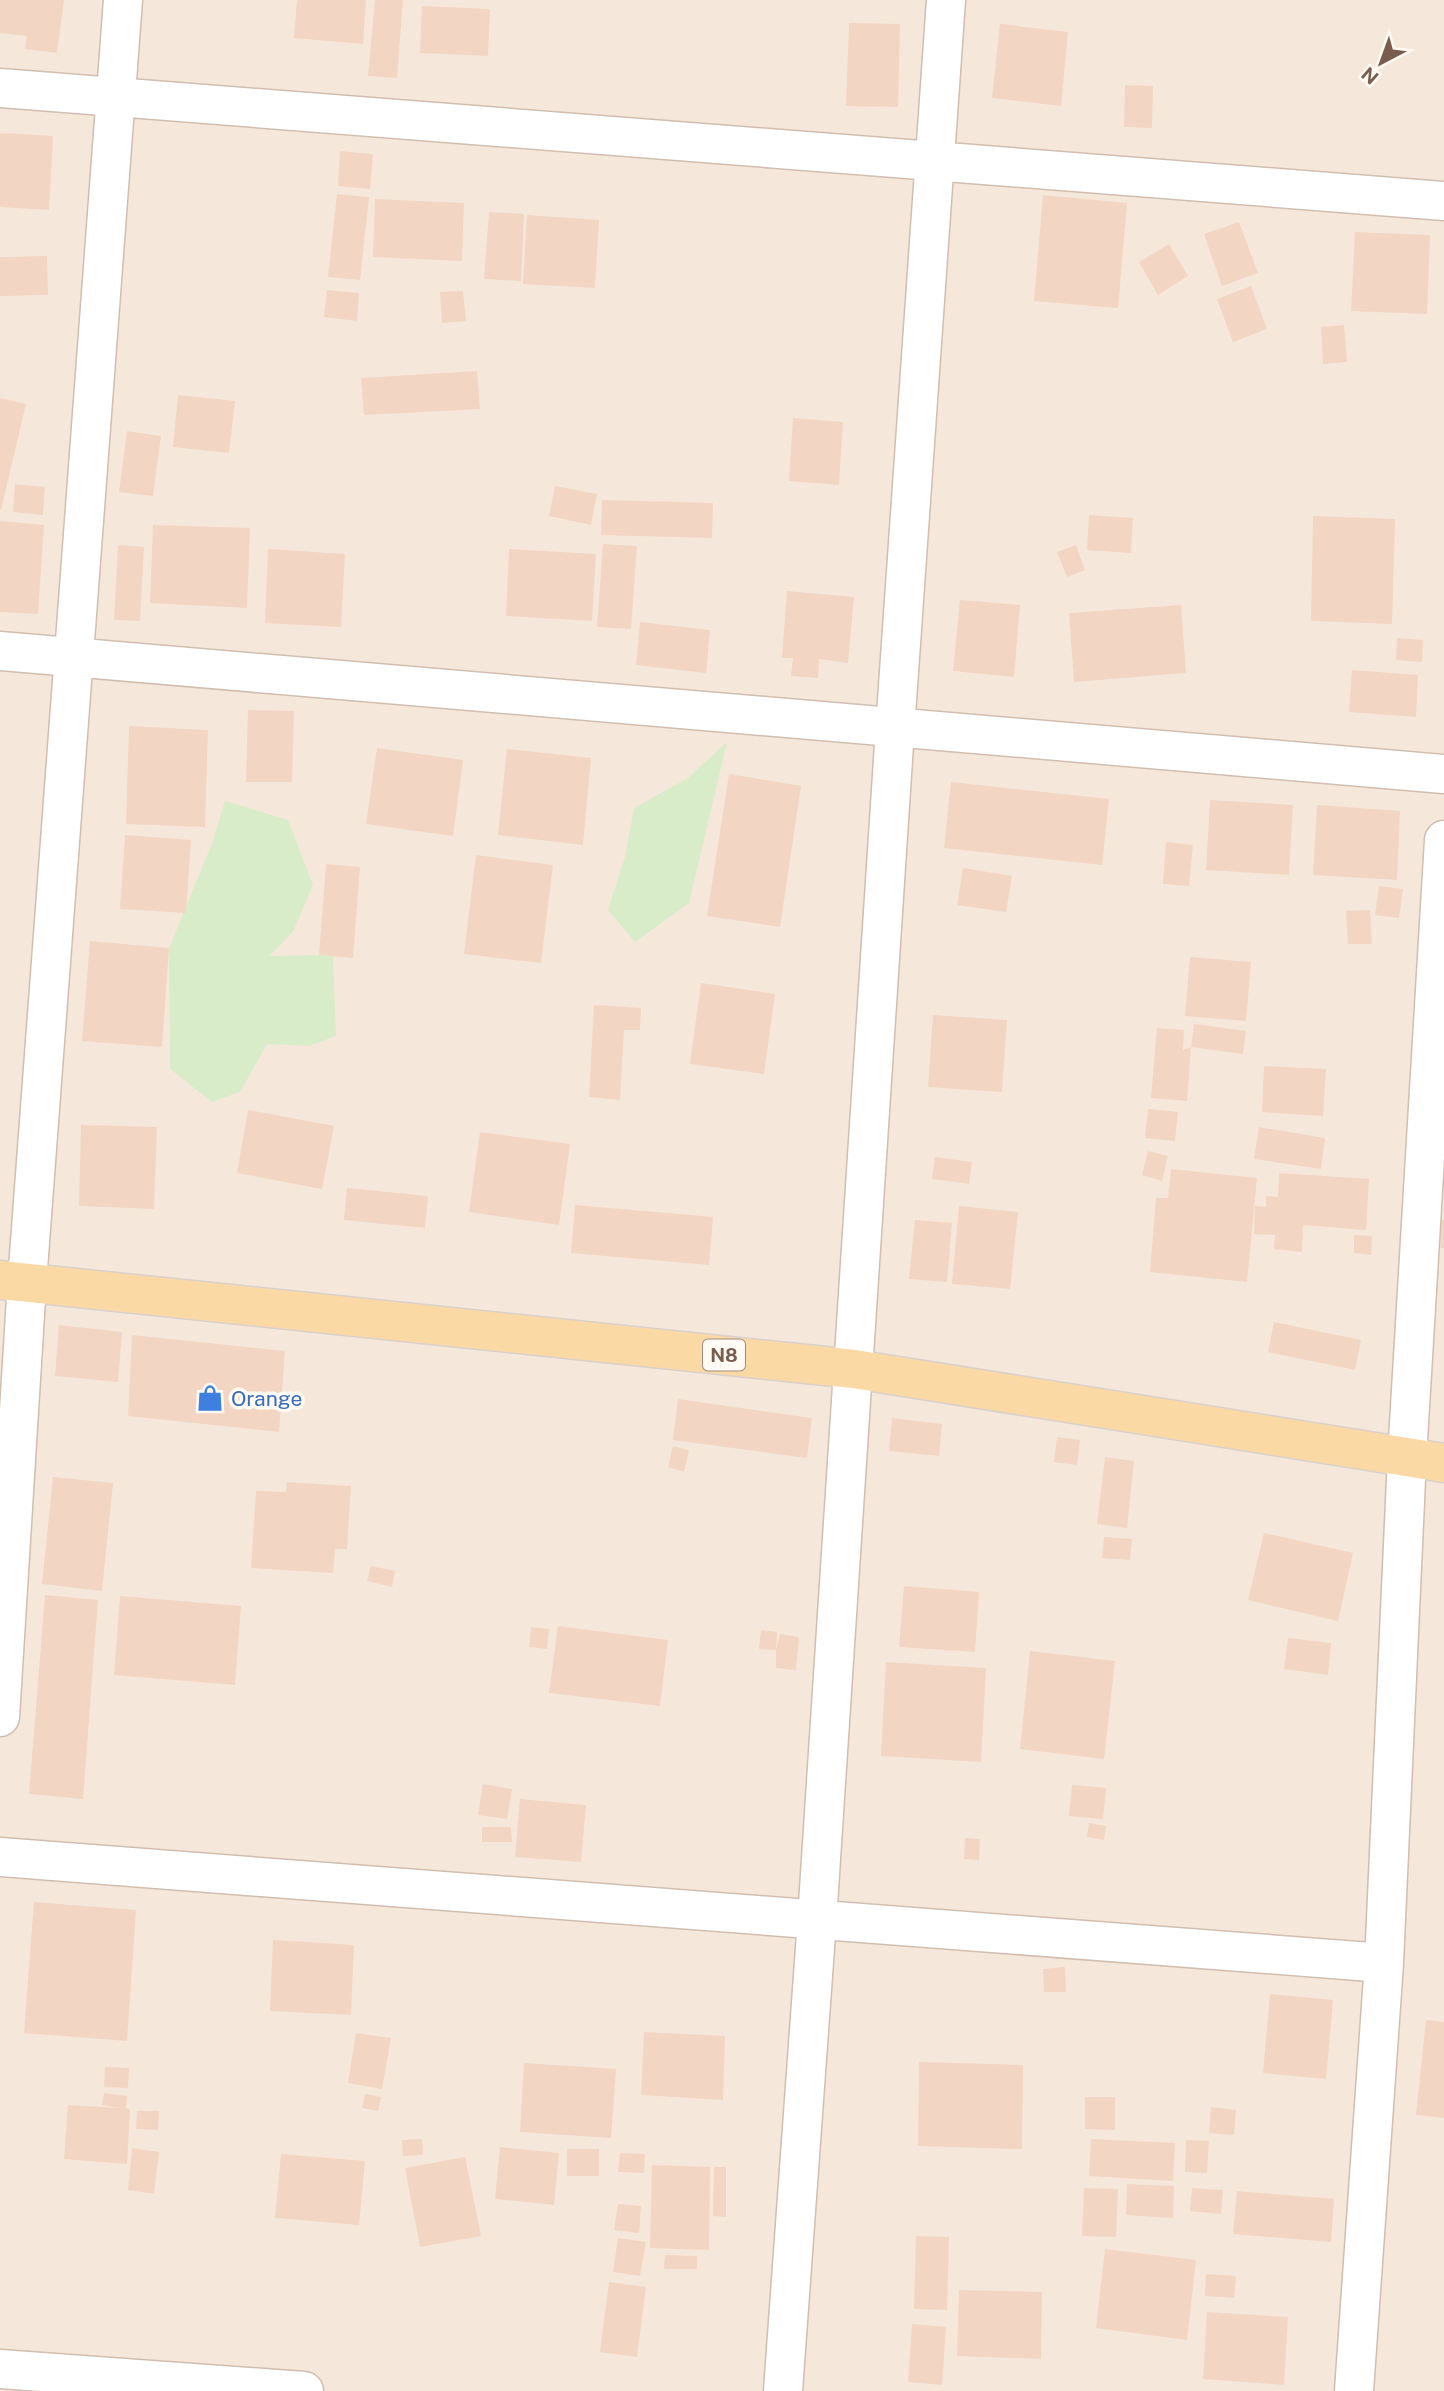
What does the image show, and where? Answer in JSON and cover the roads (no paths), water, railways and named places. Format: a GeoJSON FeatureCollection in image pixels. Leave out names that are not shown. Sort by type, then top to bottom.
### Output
{"type":"FeatureCollection","features":[{"type":"Feature","properties":{"kind":"main road","name":"N8"},"geometry":{"type":"LineString","coordinates":[[14,1281],[854,1369],[1444,1463]]}},
{"type":"Feature","properties":{"kind":"street"},"geometry":{"type":"LineString","coordinates":[[0,1717],[14,1281],[74,657],[123,0]]}},
{"type":"Feature","properties":{"kind":"street"},"geometry":{"type":"LineString","coordinates":[[783,2391],[946,0]]}},
{"type":"Feature","properties":{"kind":"street"},"geometry":{"type":"LineString","coordinates":[[0,88],[1444,201]]}},
{"type":"Feature","properties":{"kind":"street"},"geometry":{"type":"LineString","coordinates":[[0,651],[1444,774]]}},
{"type":"Feature","properties":{"kind":"street"},"geometry":{"type":"LineString","coordinates":[[1354,2391],[1384,1963],[1407,1457],[1444,840]]}},
{"type":"Feature","properties":{"kind":"street"},"geometry":{"type":"LineString","coordinates":[[0,1857],[1384,1963]]}},
{"type":"Feature","properties":{"kind":"street"},"geometry":{"type":"LineString","coordinates":[[0,2369],[304,2391]]}},
{"type":"Feature","properties":{"kind":"place","name":"Orange"},"geometry":{"type":"Point","coordinates":[210,1398]}}]}
